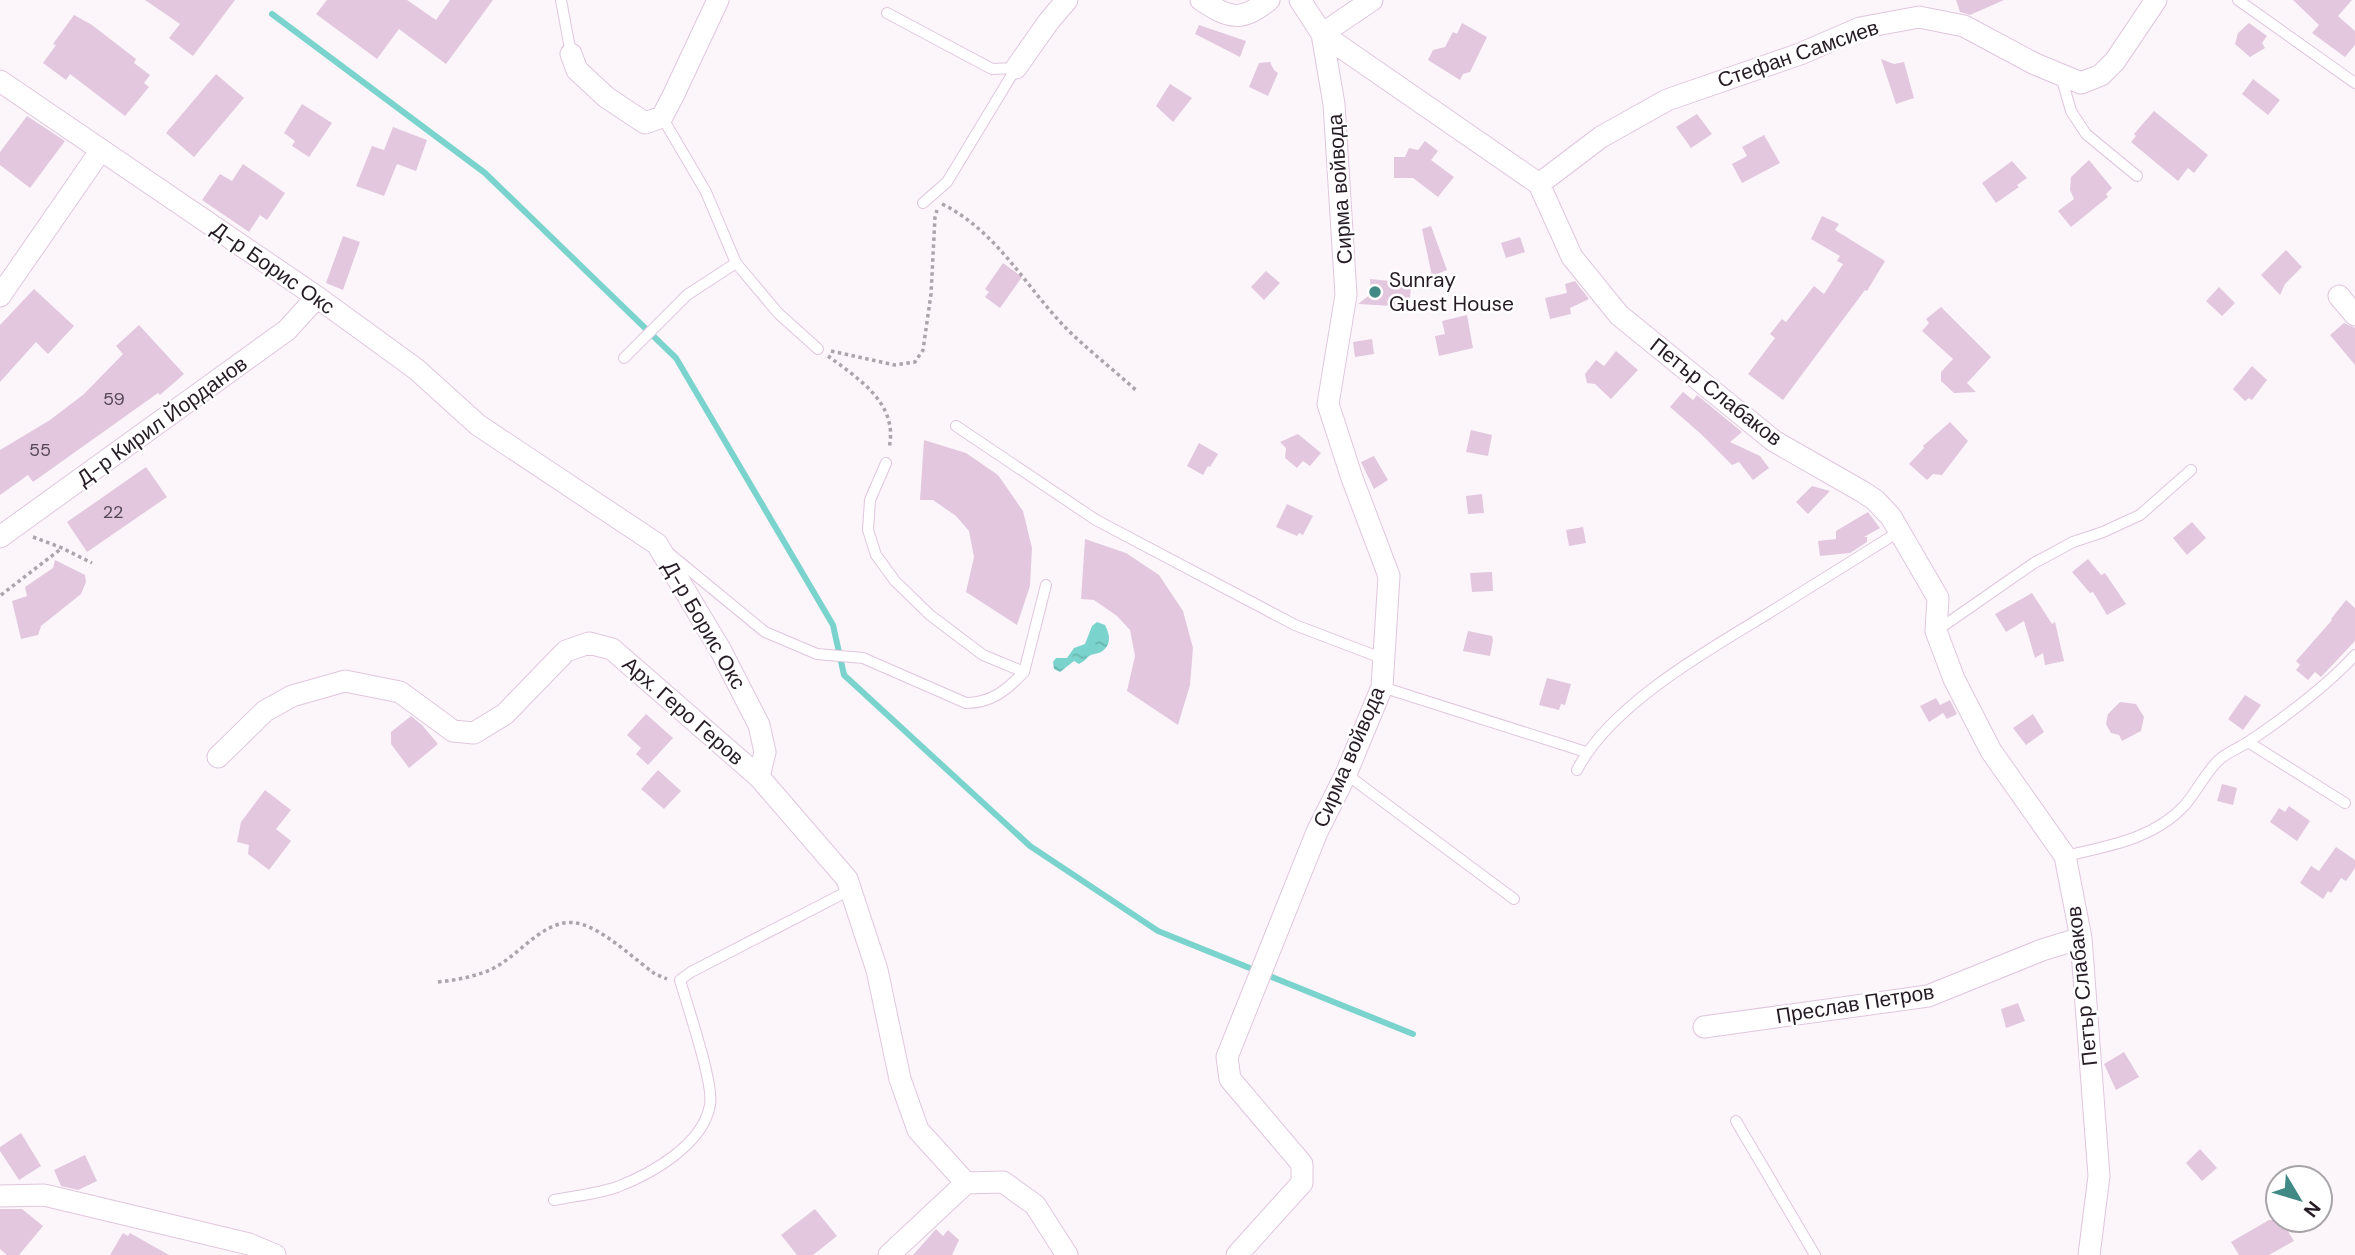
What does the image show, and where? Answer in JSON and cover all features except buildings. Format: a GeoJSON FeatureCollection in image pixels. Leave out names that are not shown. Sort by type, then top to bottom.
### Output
{"type":"FeatureCollection","features":[{"type":"Feature","properties":{"kind":"street"},"geometry":{"type":"LineString","coordinates":[[571,54],[577,70],[606,97],[645,123],[662,117],[718,0]]}},
{"type":"Feature","properties":{"kind":"street"},"geometry":{"type":"LineString","coordinates":[[1016,68],[1067,0]]}},
{"type":"Feature","properties":{"kind":"street"},"geometry":{"type":"LineString","coordinates":[[1201,0],[1224,15],[1242,16],[1258,9],[1269,0]]}},
{"type":"Feature","properties":{"kind":"street","name":"Сирма войвода"},"geometry":{"type":"LineString","coordinates":[[1237,1255],[1302,1183],[1302,1164],[1230,1079],[1227,1057],[1317,832],[1346,774],[1382,687],[1389,576],[1352,478],[1328,404],[1346,295],[1334,104],[1322,34],[1300,0]]}},
{"type":"Feature","properties":{"kind":"street"},"geometry":{"type":"LineString","coordinates":[[1372,0],[1322,34],[1539,184]]}},
{"type":"Feature","properties":{"kind":"street","name":"Стефан Самсиев"},"geometry":{"type":"LineString","coordinates":[[1539,184],[1601,137],[1667,100],[1800,54],[1860,28],[1919,17],[1964,26],[2060,76],[2081,83],[2101,75],[2115,61],[2155,0]]}},
{"type":"Feature","properties":{"kind":"street","name":"Д-р Борис Окс"},"geometry":{"type":"LineString","coordinates":[[0,81],[317,297],[416,369],[478,425],[657,544],[709,629],[759,724],[765,752],[759,777]]}},
{"type":"Feature","properties":{"kind":"street"},"geometry":{"type":"LineString","coordinates":[[0,296],[102,150]]}},
{"type":"Feature","properties":{"kind":"street","name":"Петър Слабаков"},"geometry":{"type":"LineString","coordinates":[[1539,184],[1572,257],[1619,315],[1774,441],[1875,500],[1891,517],[1938,597],[1936,631],[1954,679],[1991,751],[2065,856],[2081,938],[2099,1176],[2089,1255]]}},
{"type":"Feature","properties":{"kind":"street"},"geometry":{"type":"LineString","coordinates":[[2339,296],[2355,315]]}},
{"type":"Feature","properties":{"kind":"street","name":"Д-р Кирил Йорданов"},"geometry":{"type":"LineString","coordinates":[[0,537],[287,330],[317,297]]}},
{"type":"Feature","properties":{"kind":"street","name":"Арх. Геро Геров"},"geometry":{"type":"LineString","coordinates":[[218,757],[265,711],[292,696],[345,681],[400,692],[453,731],[474,733],[505,714],[566,651],[589,643],[612,649],[759,777]]}},
{"type":"Feature","properties":{"kind":"street"},"geometry":{"type":"LineString","coordinates":[[759,777],[846,879],[877,970],[900,1079],[918,1130],[966,1183]]}},
{"type":"Feature","properties":{"kind":"street","name":"Преслав Петров"},"geometry":{"type":"LineString","coordinates":[[1704,1027],[1928,996],[2042,950],[2081,938]]}},
{"type":"Feature","properties":{"kind":"street"},"geometry":{"type":"LineString","coordinates":[[888,1255],[966,1183],[1003,1182],[1035,1205],[1067,1255]]}},
{"type":"Feature","properties":{"kind":"street"},"geometry":{"type":"LineString","coordinates":[[0,1196],[44,1195],[249,1244],[275,1255]]}},
{"type":"Feature","properties":{"kind":"lane"},"geometry":{"type":"LineString","coordinates":[[561,0],[571,54]]}},
{"type":"Feature","properties":{"kind":"lane"},"geometry":{"type":"LineString","coordinates":[[2238,0],[2355,83]]}},
{"type":"Feature","properties":{"kind":"lane"},"geometry":{"type":"LineString","coordinates":[[887,13],[992,69],[1016,68]]}},
{"type":"Feature","properties":{"kind":"lane"},"geometry":{"type":"LineString","coordinates":[[923,203],[947,182],[1016,68]]}},
{"type":"Feature","properties":{"kind":"lane"},"geometry":{"type":"LineString","coordinates":[[2060,76],[2071,111],[2086,134],[2137,176]]}},
{"type":"Feature","properties":{"kind":"lane"},"geometry":{"type":"LineString","coordinates":[[662,117],[706,192],[736,263],[778,313],[818,349]]}},
{"type":"Feature","properties":{"kind":"lane"},"geometry":{"type":"LineString","coordinates":[[624,358],[688,295],[736,263]]}},
{"type":"Feature","properties":{"kind":"lane"},"geometry":{"type":"LineString","coordinates":[[956,426],[1096,520],[1295,625],[1384,659]]}},
{"type":"Feature","properties":{"kind":"lane"},"geometry":{"type":"LineString","coordinates":[[886,463],[870,500],[868,530],[876,555],[895,581],[930,615],[983,655],[1024,672]]}},
{"type":"Feature","properties":{"kind":"lane"},"geometry":{"type":"LineString","coordinates":[[1936,631],[2034,563],[2073,542],[2104,532],[2140,515],[2192,470]]}},
{"type":"Feature","properties":{"kind":"lane"},"geometry":{"type":"LineString","coordinates":[[1577,770],[1586,752],[1637,702],[1683,666],[1900,531]]}},
{"type":"Feature","properties":{"kind":"lane"},"geometry":{"type":"LineString","coordinates":[[657,544],[765,632],[817,654],[863,658],[966,703],[980,703],[1006,691],[1024,672],[1046,585]]}},
{"type":"Feature","properties":{"kind":"lane"},"geometry":{"type":"LineString","coordinates":[[2065,856],[2130,840],[2157,829],[2178,813],[2219,759],[2248,742],[2340,671],[2355,654]]}},
{"type":"Feature","properties":{"kind":"lane"},"geometry":{"type":"LineString","coordinates":[[1382,687],[1586,752]]}},
{"type":"Feature","properties":{"kind":"lane"},"geometry":{"type":"LineString","coordinates":[[2248,742],[2345,803]]}},
{"type":"Feature","properties":{"kind":"lane"},"geometry":{"type":"LineString","coordinates":[[1346,774],[1514,899]]}},
{"type":"Feature","properties":{"kind":"lane"},"geometry":{"type":"LineString","coordinates":[[554,1200],[615,1187],[666,1163],[698,1132],[710,1104],[705,1069],[680,980],[850,890]]}},
{"type":"Feature","properties":{"kind":"lane"},"geometry":{"type":"LineString","coordinates":[[1736,1121],[1815,1255]]}},
{"type":"Feature","properties":{"kind":"path"},"geometry":{"type":"LineString","coordinates":[[818,349],[895,365],[915,362],[923,350],[931,294],[935,217],[940,203],[967,217],[990,237],[1064,325],[1138,392]]}},
{"type":"Feature","properties":{"kind":"path"},"geometry":{"type":"LineString","coordinates":[[818,349],[866,385],[880,401],[893,433],[886,463]]}},
{"type":"Feature","properties":{"kind":"path"},"geometry":{"type":"LineString","coordinates":[[28,535],[92,563]]}},
{"type":"Feature","properties":{"kind":"path"},"geometry":{"type":"LineString","coordinates":[[1,595],[62,548]]}},
{"type":"Feature","properties":{"kind":"path"},"geometry":{"type":"LineString","coordinates":[[438,982],[461,980],[492,969],[550,927],[568,921],[590,927],[655,974],[680,980]]}},
{"type":"Feature","properties":{"kind":"water"},"geometry":{"type":"Polygon","coordinates":[[[1097,622],[1105,625],[1108,632],[1109,640],[1105,649],[1079,664],[1074,661],[1060,672],[1054,669],[1053,662],[1056,658],[1067,658],[1074,648],[1085,644],[1092,626],[1097,622]]]}},
{"type":"Feature","properties":{"kind":"waterway"},"geometry":{"type":"LineString","coordinates":[[272,14],[485,173],[676,358],[833,625],[844,675],[1030,846],[1158,931],[1413,1034]]}},
{"type":"Feature","properties":{"kind":"place","name":"Sunray Guest House"},"geometry":{"type":"Point","coordinates":[1375,292]}}]}
